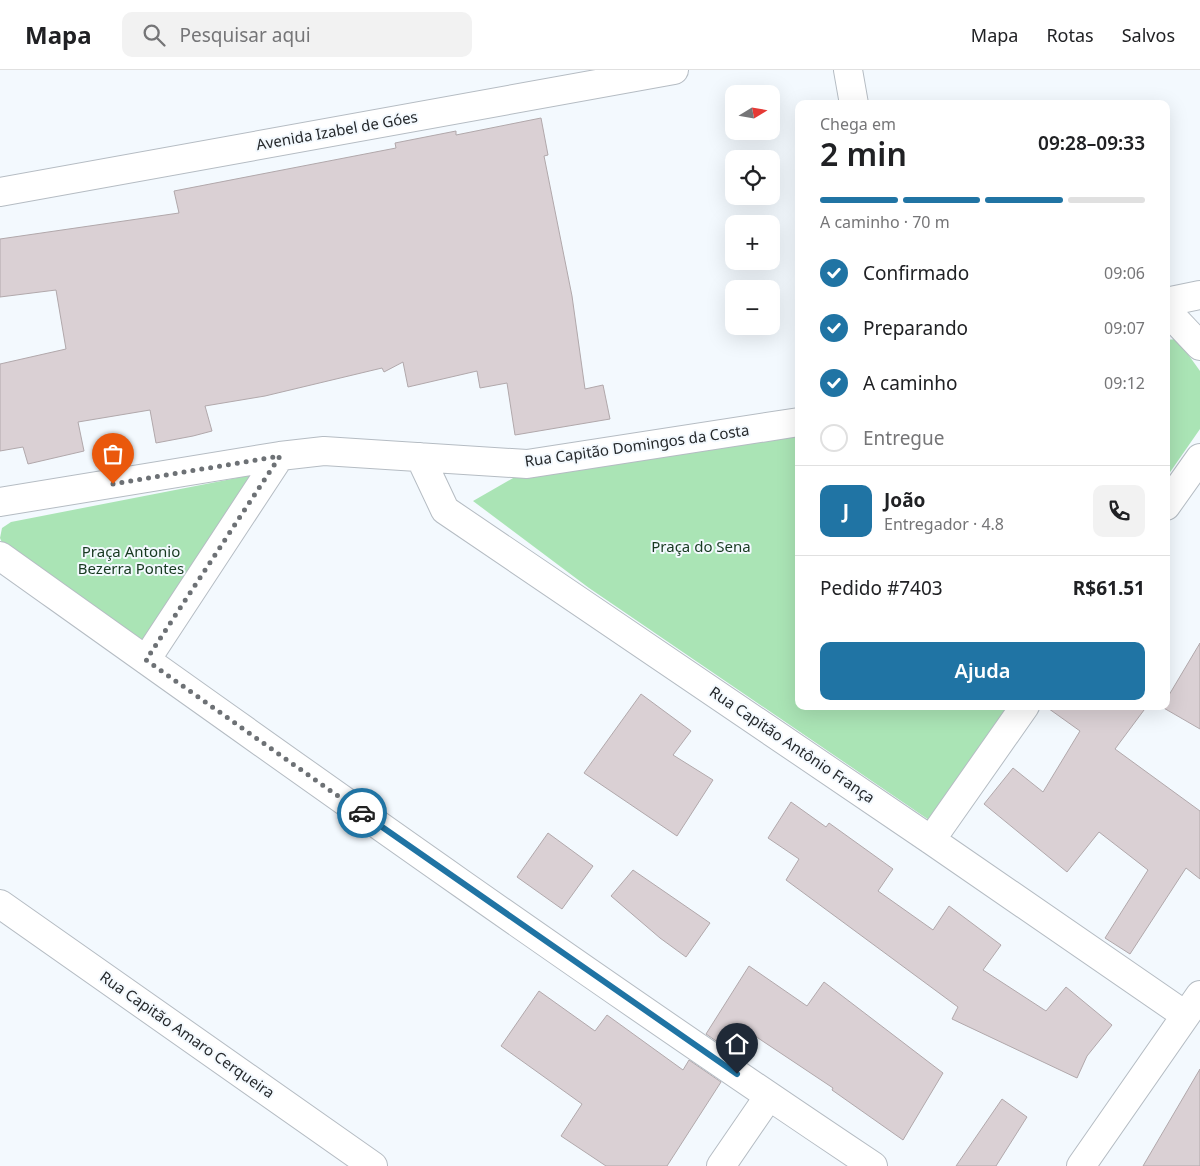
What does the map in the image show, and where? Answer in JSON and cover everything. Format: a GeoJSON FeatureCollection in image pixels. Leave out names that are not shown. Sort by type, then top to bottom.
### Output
{"type":"FeatureCollection","features":[{"type":"Feature","properties":{"kind":"street","name":"Avenida Izabel de Góes"},"geometry":{"type":"LineString","coordinates":[[0,192],[674,70]]}},
{"type":"Feature","properties":{"kind":"street"},"geometry":{"type":"LineString","coordinates":[[848,70],[853,100]]}},
{"type":"Feature","properties":{"kind":"street"},"geometry":{"type":"LineString","coordinates":[[1170,301],[1200,295]]}},
{"type":"Feature","properties":{"kind":"street"},"geometry":{"type":"LineString","coordinates":[[1170,314],[1200,346]]}},
{"type":"Feature","properties":{"kind":"street","name":"Rua Capitão Domingos da Costa"},"geometry":{"type":"LineString","coordinates":[[0,502],[280,456],[324,451],[527,464],[795,423]]}},
{"type":"Feature","properties":{"kind":"street"},"geometry":{"type":"LineString","coordinates":[[146,660],[280,456]]}},
{"type":"Feature","properties":{"kind":"street","name":"Rua Capitão Antônio França"},"geometry":{"type":"LineString","coordinates":[[420,457],[445,510],[932,840],[1193,1005]]}},
{"type":"Feature","properties":{"kind":"street"},"geometry":{"type":"LineString","coordinates":[[1170,500],[1200,458]]}},
{"type":"Feature","properties":{"kind":"street"},"geometry":{"type":"LineString","coordinates":[[0,556],[769,1096],[873,1166]]}},
{"type":"Feature","properties":{"kind":"street"},"geometry":{"type":"LineString","coordinates":[[932,840],[1022,710]]}},
{"type":"Feature","properties":{"kind":"street","name":"Rua Capitão Amaro Cerqueira"},"geometry":{"type":"LineString","coordinates":[[0,904],[367,1164]]}},
{"type":"Feature","properties":{"kind":"street"},"geometry":{"type":"LineString","coordinates":[[1081,1166],[1193,1005]]}},
{"type":"Feature","properties":{"kind":"street"},"geometry":{"type":"LineString","coordinates":[[721,1166],[769,1096]]}},
{"type":"Feature","properties":{"kind":"green space"},"geometry":{"type":"Polygon","coordinates":[[[1177,339],[1200,371],[1200,429],[1170,472],[1170,340],[1177,339]]]}},
{"type":"Feature","properties":{"kind":"green space","name":"Praça do Sena"},"geometry":{"type":"Polygon","coordinates":[[[795,437],[795,710],[1005,710],[929,820],[589,588],[473,501],[520,474],[795,437]]]}},
{"type":"Feature","properties":{"kind":"green space","name":"Praça Antonio Bezerra Pontes"},"geometry":{"type":"Polygon","coordinates":[[[262,473],[147,648],[3,545],[0,538],[2,528],[11,522],[262,473]]]}},
{"type":"Feature","properties":{"kind":"building"},"geometry":{"type":"Polygon","coordinates":[[[541,118],[548,155],[544,156],[572,296],[585,389],[603,385],[610,419],[515,435],[507,383],[480,388],[477,371],[408,387],[403,362],[384,372],[382,368],[265,396],[205,406],[212,431],[193,436],[156,443],[150,410],[78,422],[84,451],[28,464],[23,447],[0,451],[0,364],[66,349],[56,290],[0,297],[0,239],[179,213],[174,191],[396,148],[395,143],[456,131],[456,135],[541,118]]]}},
{"type":"Feature","properties":{"kind":"building"},"geometry":{"type":"Polygon","coordinates":[[[1200,643],[1200,729],[1167,710],[1170,710],[1170,693],[1200,643]]]}},
{"type":"Feature","properties":{"kind":"building"},"geometry":{"type":"Polygon","coordinates":[[[641,694],[691,731],[673,755],[713,780],[677,836],[584,773],[641,694]]]}},
{"type":"Feature","properties":{"kind":"building"},"geometry":{"type":"Polygon","coordinates":[[[1051,710],[1144,710],[1115,749],[1200,811],[1200,879],[1186,868],[1130,954],[1105,938],[1148,870],[1099,832],[1067,872],[984,804],[1013,768],[1043,792],[1080,731],[1051,710]]]}},
{"type":"Feature","properties":{"kind":"building"},"geometry":{"type":"Polygon","coordinates":[[[791,802],[826,827],[829,823],[893,869],[878,891],[933,930],[949,906],[1001,945],[983,970],[1046,1011],[1066,987],[1112,1025],[1087,1056],[1077,1078],[952,1019],[958,1007],[786,880],[799,859],[768,838],[791,802]]]}},
{"type":"Feature","properties":{"kind":"building"},"geometry":{"type":"Polygon","coordinates":[[[548,833],[593,866],[562,909],[517,877],[548,833]]]}},
{"type":"Feature","properties":{"kind":"building"},"geometry":{"type":"Polygon","coordinates":[[[633,870],[710,923],[686,957],[660,938],[611,896],[633,870]]]}},
{"type":"Feature","properties":{"kind":"building"},"geometry":{"type":"Polygon","coordinates":[[[749,966],[807,1006],[824,982],[943,1073],[903,1140],[832,1090],[833,1088],[752,1034],[738,1056],[706,1034],[749,966]]]}},
{"type":"Feature","properties":{"kind":"building"},"geometry":{"type":"Polygon","coordinates":[[[539,991],[595,1031],[607,1015],[683,1070],[689,1060],[721,1082],[667,1166],[606,1166],[561,1136],[582,1104],[501,1046],[539,991]]]}},
{"type":"Feature","properties":{"kind":"building"},"geometry":{"type":"Polygon","coordinates":[[[1200,1069],[1200,1166],[1143,1166],[1200,1069]]]}},
{"type":"Feature","properties":{"kind":"building"},"geometry":{"type":"Polygon","coordinates":[[[1002,1099],[1027,1117],[996,1166],[956,1166],[1002,1099]]]}},
{"type":"Feature","properties":{"kind":"way so far"},"geometry":{"type":"LineString","coordinates":[[113,484],[280,456],[146,660],[362,813]]}},
{"type":"Feature","properties":{"kind":"route"},"geometry":{"type":"LineString","coordinates":[[362,813],[737,1074]]}}]}
